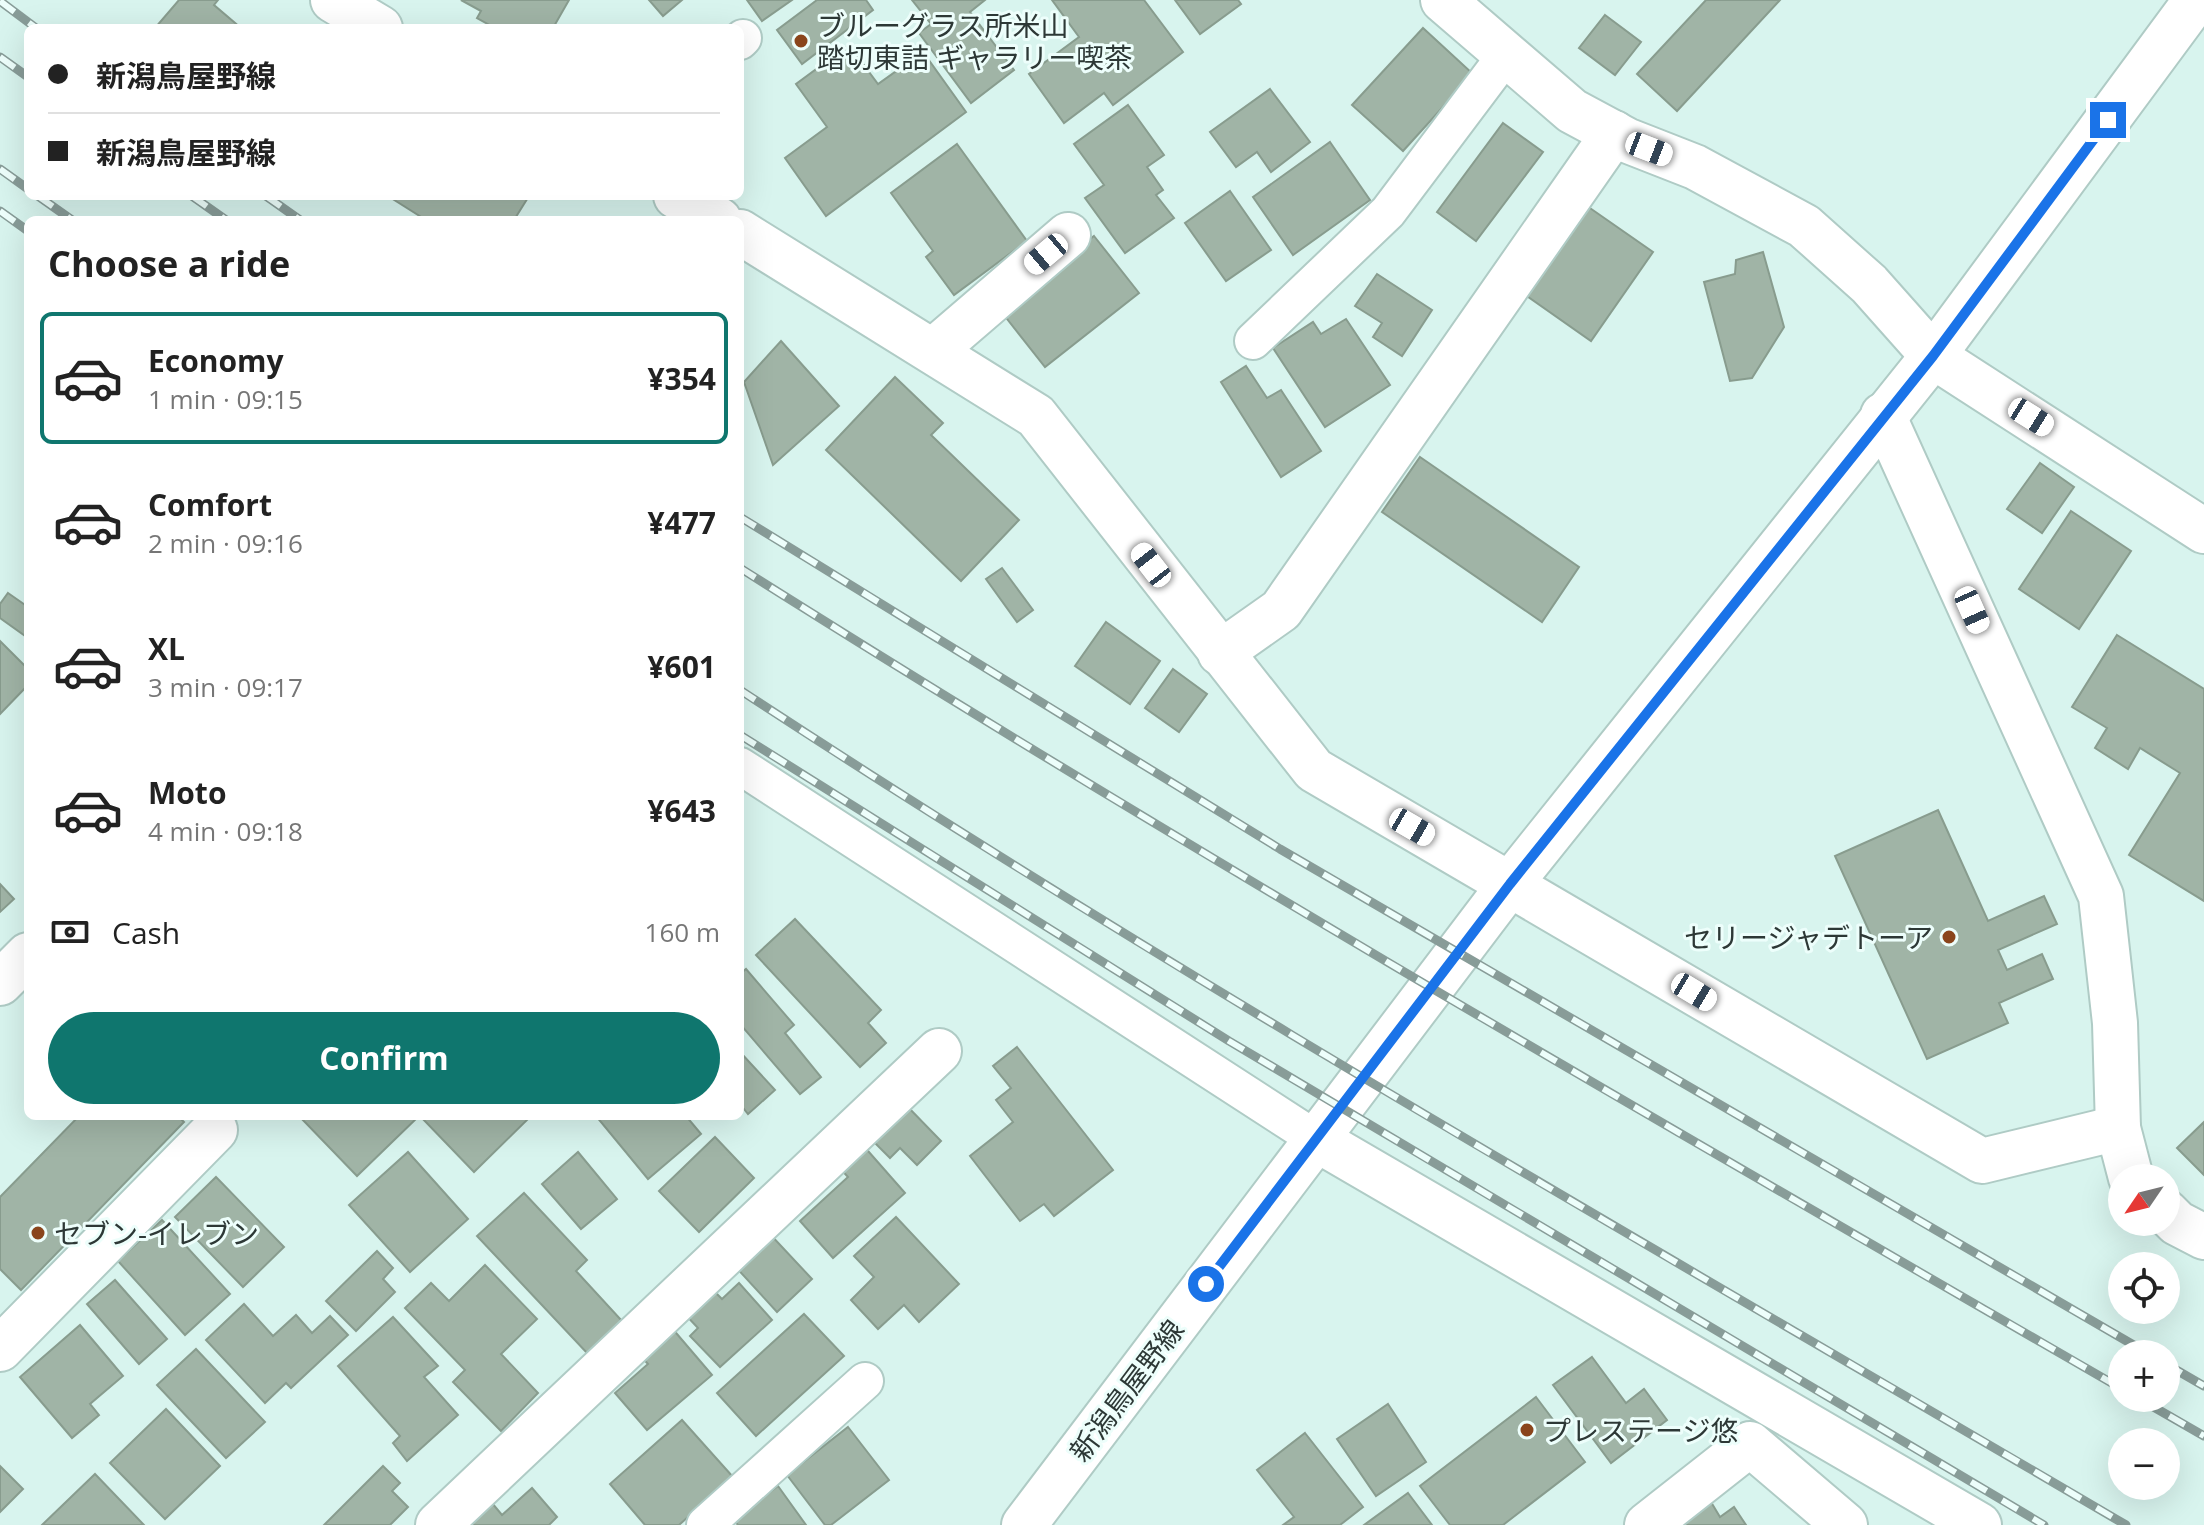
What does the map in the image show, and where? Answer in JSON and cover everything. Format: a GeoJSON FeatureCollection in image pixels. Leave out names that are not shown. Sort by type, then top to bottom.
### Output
{"type":"FeatureCollection","features":[{"type":"Feature","properties":{"kind":"street"},"geometry":{"type":"LineString","coordinates":[[333,0],[373,24]]}},
{"type":"Feature","properties":{"kind":"street"},"geometry":{"type":"LineString","coordinates":[[1443,0],[1572,111],[1614,133],[1695,167],[1804,226],[1869,284],[1933,356],[2204,531]]}},
{"type":"Feature","properties":{"kind":"street","name":"新潟鳥屋野線"},"geometry":{"type":"LineString","coordinates":[[1024,1525],[1510,884],[1933,356],[2196,0]]}},
{"type":"Feature","properties":{"kind":"street"},"geometry":{"type":"LineString","coordinates":[[1220,653],[1281,610],[1614,133]]}},
{"type":"Feature","properties":{"kind":"street"},"geometry":{"type":"LineString","coordinates":[[682,200],[706,216]]}},
{"type":"Feature","properties":{"kind":"street"},"geometry":{"type":"LineString","coordinates":[[933,351],[1068,235]]}},
{"type":"Feature","properties":{"kind":"street"},"geometry":{"type":"LineString","coordinates":[[744,241],[933,351],[1036,416],[1314,770],[1982,1161],[2118,1128]]}},
{"type":"Feature","properties":{"kind":"street"},"geometry":{"type":"LineString","coordinates":[[1883,415],[2101,896],[2115,1023],[2118,1128],[2127,1164]]}},
{"type":"Feature","properties":{"kind":"street"},"geometry":{"type":"LineString","coordinates":[[0,983],[24,959]]}},
{"type":"Feature","properties":{"kind":"street"},"geometry":{"type":"LineString","coordinates":[[438,1525],[939,1051]]}},
{"type":"Feature","properties":{"kind":"street"},"geometry":{"type":"LineString","coordinates":[[0,1349],[215,1130]]}},
{"type":"Feature","properties":{"kind":"street"},"geometry":{"type":"LineString","coordinates":[[1316,1139],[1979,1525]]}},
{"type":"Feature","properties":{"kind":"street"},"geometry":{"type":"LineString","coordinates":[[2180,1225],[2204,1237]]}},
{"type":"Feature","properties":{"kind":"street"},"geometry":{"type":"LineString","coordinates":[[1647,1525],[1750,1444],[1845,1525]]}},
{"type":"Feature","properties":{"kind":"lane"},"geometry":{"type":"LineString","coordinates":[[1253,341],[1388,212],[1506,55]]}},
{"type":"Feature","properties":{"kind":"lane"},"geometry":{"type":"LineString","coordinates":[[744,769],[1316,1139]]}},
{"type":"Feature","properties":{"kind":"lane"},"geometry":{"type":"LineString","coordinates":[[705,1525],[865,1381]]}},
{"type":"Feature","properties":{"kind":"building"},"geometry":{"type":"Polygon","coordinates":[[[179,0],[218,0],[214,5],[236,24],[158,24],[179,0]]]}},
{"type":"Feature","properties":{"kind":"building"},"geometry":{"type":"Polygon","coordinates":[[[461,0],[569,0],[555,24],[488,24],[477,18],[481,11],[461,0]]]}},
{"type":"Feature","properties":{"kind":"building"},"geometry":{"type":"Polygon","coordinates":[[[649,0],[682,0],[663,16],[649,0]]]}},
{"type":"Feature","properties":{"kind":"building"},"geometry":{"type":"Polygon","coordinates":[[[747,0],[792,0],[762,21],[747,0]]]}},
{"type":"Feature","properties":{"kind":"building"},"geometry":{"type":"Polygon","coordinates":[[[817,0],[866,0],[873,10],[802,64],[777,30],[817,0]]]}},
{"type":"Feature","properties":{"kind":"building"},"geometry":{"type":"Polygon","coordinates":[[[912,0],[985,0],[970,12],[1014,70],[971,103],[919,33],[931,24],[912,0]]]}},
{"type":"Feature","properties":{"kind":"building"},"geometry":{"type":"Polygon","coordinates":[[[1052,0],[1144,0],[1183,52],[1113,105],[1104,93],[1064,123],[1029,74],[1079,37],[1052,0]]]}},
{"type":"Feature","properties":{"kind":"building"},"geometry":{"type":"Polygon","coordinates":[[[1175,0],[1238,0],[1241,4],[1200,34],[1175,0]]]}},
{"type":"Feature","properties":{"kind":"building"},"geometry":{"type":"Polygon","coordinates":[[[1706,0],[1780,0],[1677,111],[1637,74],[1706,0]]]}},
{"type":"Feature","properties":{"kind":"building"},"geometry":{"type":"Polygon","coordinates":[[[1605,15],[1641,42],[1615,75],[1579,48],[1605,15]]]}},
{"type":"Feature","properties":{"kind":"building"},"geometry":{"type":"Polygon","coordinates":[[[1423,28],[1473,74],[1403,151],[1352,105],[1423,28]]]}},
{"type":"Feature","properties":{"kind":"building"},"geometry":{"type":"Polygon","coordinates":[[[849,45],[878,84],[923,52],[966,112],[826,216],[785,158],[827,127],[796,84],[849,45]]]}},
{"type":"Feature","properties":{"kind":"building"},"geometry":{"type":"Polygon","coordinates":[[[1270,89],[1310,142],[1271,172],[1257,152],[1236,167],[1210,132],[1270,89]]]}},
{"type":"Feature","properties":{"kind":"building"},"geometry":{"type":"Polygon","coordinates":[[[1128,105],[1164,155],[1147,167],[1163,190],[1156,195],[1174,218],[1125,253],[1085,198],[1104,185],[1074,144],[1128,105]]]}},
{"type":"Feature","properties":{"kind":"building"},"geometry":{"type":"Polygon","coordinates":[[[1503,123],[1543,152],[1476,241],[1437,212],[1503,123]]]}},
{"type":"Feature","properties":{"kind":"building"},"geometry":{"type":"Polygon","coordinates":[[[1330,142],[1370,200],[1293,255],[1253,197],[1330,142]]]}},
{"type":"Feature","properties":{"kind":"building"},"geometry":{"type":"Polygon","coordinates":[[[957,144],[1027,241],[954,295],[926,257],[933,251],[891,193],[957,144]]]}},
{"type":"Feature","properties":{"kind":"building"},"geometry":{"type":"Polygon","coordinates":[[[1230,191],[1271,250],[1226,281],[1185,223],[1230,191]]]}},
{"type":"Feature","properties":{"kind":"building"},"geometry":{"type":"Polygon","coordinates":[[[394,200],[526,200],[516,216],[420,216],[394,200]]]}},
{"type":"Feature","properties":{"kind":"building"},"geometry":{"type":"Polygon","coordinates":[[[1587,206],[1653,252],[1591,341],[1524,294],[1587,206]]]}},
{"type":"Feature","properties":{"kind":"building"},"geometry":{"type":"Polygon","coordinates":[[[1094,236],[1139,293],[1045,367],[1000,310],[1094,236]]]}},
{"type":"Feature","properties":{"kind":"building"},"geometry":{"type":"Polygon","coordinates":[[[1763,252],[1784,327],[1752,378],[1730,381],[1704,282],[1735,274],[1736,260],[1763,252]]]}},
{"type":"Feature","properties":{"kind":"building"},"geometry":{"type":"Polygon","coordinates":[[[1377,274],[1432,310],[1402,356],[1373,337],[1382,323],[1355,306],[1377,274]]]}},
{"type":"Feature","properties":{"kind":"building"},"geometry":{"type":"Polygon","coordinates":[[[1346,319],[1390,385],[1325,427],[1273,348],[1313,322],[1321,334],[1346,319]]]}},
{"type":"Feature","properties":{"kind":"building"},"geometry":{"type":"Polygon","coordinates":[[[781,341],[839,406],[773,465],[744,382],[781,341]]]}},
{"type":"Feature","properties":{"kind":"building"},"geometry":{"type":"Polygon","coordinates":[[[1246,366],[1267,398],[1281,390],[1321,451],[1281,477],[1221,382],[1246,366]]]}},
{"type":"Feature","properties":{"kind":"building"},"geometry":{"type":"Polygon","coordinates":[[[895,377],[943,423],[931,435],[1019,520],[961,581],[826,450],[895,377]]]}},
{"type":"Feature","properties":{"kind":"building"},"geometry":{"type":"Polygon","coordinates":[[[1420,457],[1579,567],[1542,622],[1382,512],[1420,457]]]}},
{"type":"Feature","properties":{"kind":"building"},"geometry":{"type":"Polygon","coordinates":[[[2040,463],[2074,487],[2042,533],[2007,509],[2040,463]]]}},
{"type":"Feature","properties":{"kind":"building"},"geometry":{"type":"Polygon","coordinates":[[[2071,511],[2131,551],[2079,629],[2019,589],[2071,511]]]}},
{"type":"Feature","properties":{"kind":"building"},"geometry":{"type":"Polygon","coordinates":[[[1002,568],[1033,610],[1017,622],[986,579],[1002,568]]]}},
{"type":"Feature","properties":{"kind":"building"},"geometry":{"type":"Polygon","coordinates":[[[8,593],[24,604],[24,635],[0,618],[0,604],[8,593]]]}},
{"type":"Feature","properties":{"kind":"building"},"geometry":{"type":"Polygon","coordinates":[[[1106,622],[1160,661],[1130,704],[1075,666],[1106,622]]]}},
{"type":"Feature","properties":{"kind":"building"},"geometry":{"type":"Polygon","coordinates":[[[2117,635],[2204,689],[2204,901],[2129,855],[2180,773],[2140,748],[2128,769],[2095,748],[2107,728],[2072,707],[2117,635]]]}},
{"type":"Feature","properties":{"kind":"building"},"geometry":{"type":"Polygon","coordinates":[[[0,641],[24,665],[24,689],[0,714],[0,641]]]}},
{"type":"Feature","properties":{"kind":"building"},"geometry":{"type":"Polygon","coordinates":[[[1173,669],[1207,694],[1179,732],[1145,708],[1173,669]]]}},
{"type":"Feature","properties":{"kind":"building","name":"セリージャデトーア"},"geometry":{"type":"Polygon","coordinates":[[[1938,810],[1988,921],[2044,896],[2057,924],[1998,950],[2007,970],[2042,954],[2053,979],[1999,1003],[2008,1023],[1927,1059],[1835,856],[1938,810]]]}},
{"type":"Feature","properties":{"kind":"building"},"geometry":{"type":"Polygon","coordinates":[[[0,884],[14,899],[0,912],[0,884]]]}},
{"type":"Feature","properties":{"kind":"building"},"geometry":{"type":"Polygon","coordinates":[[[795,919],[881,1010],[868,1023],[886,1043],[860,1067],[756,955],[795,919]]]}},
{"type":"Feature","properties":{"kind":"building"},"geometry":{"type":"Polygon","coordinates":[[[746,969],[794,1025],[785,1033],[821,1077],[800,1094],[744,1029],[746,969]]]}},
{"type":"Feature","properties":{"kind":"building"},"geometry":{"type":"Polygon","coordinates":[[[1017,1047],[1113,1170],[1054,1216],[1044,1204],[1020,1221],[970,1156],[1013,1122],[996,1100],[1011,1088],[993,1066],[1017,1047]]]}},
{"type":"Feature","properties":{"kind":"building"},"geometry":{"type":"Polygon","coordinates":[[[744,1056],[775,1090],[748,1114],[744,1109],[744,1056]]]}},
{"type":"Feature","properties":{"kind":"building"},"geometry":{"type":"Polygon","coordinates":[[[905,1104],[941,1141],[917,1165],[900,1148],[890,1158],[870,1138],[905,1104]]]}},
{"type":"Feature","properties":{"kind":"building","name":"セブン-イレブン"},"geometry":{"type":"Polygon","coordinates":[[[75,1120],[184,1122],[21,1290],[0,1269],[0,1197],[75,1120]]]}},
{"type":"Feature","properties":{"kind":"building"},"geometry":{"type":"Polygon","coordinates":[[[303,1120],[415,1120],[357,1176],[303,1120]]]}},
{"type":"Feature","properties":{"kind":"building"},"geometry":{"type":"Polygon","coordinates":[[[424,1120],[527,1120],[474,1172],[424,1120]]]}},
{"type":"Feature","properties":{"kind":"building"},"geometry":{"type":"Polygon","coordinates":[[[599,1120],[689,1120],[701,1134],[648,1179],[599,1120]]]}},
{"type":"Feature","properties":{"kind":"building"},"geometry":{"type":"Polygon","coordinates":[[[2204,1122],[2204,1175],[2177,1148],[2204,1122]]]}},
{"type":"Feature","properties":{"kind":"building"},"geometry":{"type":"Polygon","coordinates":[[[715,1137],[754,1178],[699,1232],[659,1191],[715,1137]]]}},
{"type":"Feature","properties":{"kind":"building"},"geometry":{"type":"Polygon","coordinates":[[[861,1143],[905,1193],[833,1258],[800,1221],[848,1177],[837,1165],[861,1143]]]}},
{"type":"Feature","properties":{"kind":"building"},"geometry":{"type":"Polygon","coordinates":[[[408,1152],[468,1219],[410,1272],[349,1205],[408,1152]]]}},
{"type":"Feature","properties":{"kind":"building"},"geometry":{"type":"Polygon","coordinates":[[[578,1152],[617,1199],[581,1229],[542,1184],[578,1152]]]}},
{"type":"Feature","properties":{"kind":"building"},"geometry":{"type":"Polygon","coordinates":[[[216,1177],[284,1247],[243,1287],[175,1217],[216,1177]]]}},
{"type":"Feature","properties":{"kind":"building"},"geometry":{"type":"Polygon","coordinates":[[[524,1193],[587,1260],[576,1271],[622,1321],[588,1354],[477,1236],[524,1193]]]}},
{"type":"Feature","properties":{"kind":"building"},"geometry":{"type":"Polygon","coordinates":[[[896,1217],[959,1284],[919,1322],[904,1305],[878,1329],[851,1300],[874,1277],[854,1256],[896,1217]]]}},
{"type":"Feature","properties":{"kind":"building"},"geometry":{"type":"Polygon","coordinates":[[[162,1220],[230,1294],[185,1335],[118,1261],[162,1220]]]}},
{"type":"Feature","properties":{"kind":"building"},"geometry":{"type":"Polygon","coordinates":[[[768,1232],[812,1279],[777,1312],[733,1264],[768,1232]]]}},
{"type":"Feature","properties":{"kind":"building"},"geometry":{"type":"Polygon","coordinates":[[[377,1251],[393,1268],[383,1279],[395,1292],[356,1331],[326,1301],[377,1251]]]}},
{"type":"Feature","properties":{"kind":"building"},"geometry":{"type":"Polygon","coordinates":[[[485,1265],[537,1319],[501,1354],[538,1393],[501,1431],[453,1382],[465,1370],[405,1308],[431,1283],[449,1301],[485,1265]]]}},
{"type":"Feature","properties":{"kind":"building"},"geometry":{"type":"Polygon","coordinates":[[[115,1280],[167,1339],[139,1364],[87,1304],[115,1280]]]}},
{"type":"Feature","properties":{"kind":"building"},"geometry":{"type":"Polygon","coordinates":[[[739,1283],[772,1320],[720,1367],[690,1336],[698,1328],[682,1311],[709,1286],[722,1299],[739,1283]]]}},
{"type":"Feature","properties":{"kind":"building"},"geometry":{"type":"Polygon","coordinates":[[[244,1304],[273,1336],[296,1315],[312,1333],[330,1316],[348,1335],[291,1388],[286,1383],[265,1403],[206,1340],[244,1304]]]}},
{"type":"Feature","properties":{"kind":"building"},"geometry":{"type":"Polygon","coordinates":[[[804,1314],[844,1356],[756,1436],[717,1393],[804,1314]]]}},
{"type":"Feature","properties":{"kind":"building"},"geometry":{"type":"Polygon","coordinates":[[[393,1317],[438,1366],[424,1377],[458,1415],[407,1461],[393,1443],[400,1436],[338,1366],[393,1317]]]}},
{"type":"Feature","properties":{"kind":"building"},"geometry":{"type":"Polygon","coordinates":[[[80,1325],[123,1376],[90,1404],[99,1415],[72,1438],[20,1377],[80,1325]]]}},
{"type":"Feature","properties":{"kind":"building"},"geometry":{"type":"Polygon","coordinates":[[[671,1327],[712,1375],[647,1430],[615,1393],[648,1364],[639,1354],[671,1327]]]}},
{"type":"Feature","properties":{"kind":"building"},"geometry":{"type":"Polygon","coordinates":[[[196,1349],[265,1422],[226,1458],[157,1385],[196,1349]]]}},
{"type":"Feature","properties":{"kind":"building"},"geometry":{"type":"Polygon","coordinates":[[[1592,1357],[1626,1403],[1644,1389],[1667,1420],[1611,1463],[1553,1385],[1592,1357]]]}},
{"type":"Feature","properties":{"kind":"building","name":"プレステージ悠"},"geometry":{"type":"Polygon","coordinates":[[[1536,1397],[1585,1462],[1503,1525],[1450,1525],[1420,1486],[1536,1397]]]}},
{"type":"Feature","properties":{"kind":"building"},"geometry":{"type":"Polygon","coordinates":[[[1388,1404],[1426,1462],[1376,1496],[1337,1439],[1388,1404]]]}},
{"type":"Feature","properties":{"kind":"building"},"geometry":{"type":"Polygon","coordinates":[[[166,1409],[220,1466],[165,1519],[110,1463],[166,1409]]]}},
{"type":"Feature","properties":{"kind":"building"},"geometry":{"type":"Polygon","coordinates":[[[682,1420],[733,1477],[679,1525],[645,1525],[610,1484],[682,1420]]]}},
{"type":"Feature","properties":{"kind":"building"},"geometry":{"type":"Polygon","coordinates":[[[848,1427],[889,1480],[831,1525],[825,1525],[787,1475],[848,1427]]]}},
{"type":"Feature","properties":{"kind":"building"},"geometry":{"type":"Polygon","coordinates":[[[1305,1433],[1363,1507],[1340,1525],[1283,1525],[1294,1517],[1257,1470],[1305,1433]]]}},
{"type":"Feature","properties":{"kind":"building"},"geometry":{"type":"Polygon","coordinates":[[[0,1466],[23,1489],[0,1512],[0,1466]]]}},
{"type":"Feature","properties":{"kind":"building"},"geometry":{"type":"Polygon","coordinates":[[[383,1466],[400,1483],[392,1491],[408,1507],[390,1525],[324,1525],[383,1466]]]}},
{"type":"Feature","properties":{"kind":"building"},"geometry":{"type":"Polygon","coordinates":[[[95,1474],[144,1525],[42,1525],[95,1474]]]}},
{"type":"Feature","properties":{"kind":"building"},"geometry":{"type":"Polygon","coordinates":[[[778,1486],[806,1525],[738,1525],[733,1519],[778,1486]]]}},
{"type":"Feature","properties":{"kind":"building"},"geometry":{"type":"Polygon","coordinates":[[[532,1488],[557,1517],[549,1525],[468,1525],[492,1503],[502,1515],[532,1488]]]}},
{"type":"Feature","properties":{"kind":"building"},"geometry":{"type":"Polygon","coordinates":[[[1408,1493],[1432,1525],[1364,1525],[1408,1493]]]}},
{"type":"Feature","properties":{"kind":"building"},"geometry":{"type":"Polygon","coordinates":[[[1711,1502],[1720,1517],[1734,1507],[1746,1525],[1676,1525],[1711,1502]]]}},
{"type":"Feature","properties":{"kind":"railway"},"geometry":{"type":"LineString","coordinates":[[0,1],[31,24]]}},
{"type":"Feature","properties":{"kind":"railway"},"geometry":{"type":"LineString","coordinates":[[0,57],[24,74]]}},
{"type":"Feature","properties":{"kind":"railway"},"geometry":{"type":"LineString","coordinates":[[0,169],[24,186]]}},
{"type":"Feature","properties":{"kind":"railway"},"geometry":{"type":"LineString","coordinates":[[44,200],[66,216]]}},
{"type":"Feature","properties":{"kind":"railway"},"geometry":{"type":"LineString","coordinates":[[198,200],[220,216]]}},
{"type":"Feature","properties":{"kind":"railway"},"geometry":{"type":"LineString","coordinates":[[272,200],[294,216]]}},
{"type":"Feature","properties":{"kind":"railway"},"geometry":{"type":"LineString","coordinates":[[0,211],[24,228]]}},
{"type":"Feature","properties":{"kind":"railway"},"geometry":{"type":"LineString","coordinates":[[744,519],[1280,849],[2125,1340]]}},
{"type":"Feature","properties":{"kind":"railway"},"geometry":{"type":"LineString","coordinates":[[744,570],[1254,883],[2108,1381]]}},
{"type":"Feature","properties":{"kind":"railway"},"geometry":{"type":"LineString","coordinates":[[744,693],[910,800],[1254,1012],[2126,1525]]}},
{"type":"Feature","properties":{"kind":"railway"},"geometry":{"type":"LineString","coordinates":[[744,738],[1229,1041],[2044,1525]]}},
{"type":"Feature","properties":{"kind":"railway"},"geometry":{"type":"LineString","coordinates":[[2180,1372],[2204,1386]]}},
{"type":"Feature","properties":{"kind":"railway"},"geometry":{"type":"LineString","coordinates":[[2162,1412],[2204,1436]]}},
{"type":"Feature","properties":{"kind":"place","name":"ブルーグラス所米山 踏切東詰 ギャラリー喫茶"},"geometry":{"type":"Point","coordinates":[801,41]}},
{"type":"Feature","properties":{"kind":"place","name":"セリージャデトーア"},"geometry":{"type":"Point","coordinates":[1949,937]}},
{"type":"Feature","properties":{"kind":"place","name":"セブン-イレブン"},"geometry":{"type":"Point","coordinates":[38,1233]}},
{"type":"Feature","properties":{"kind":"place","name":"プレステージ悠"},"geometry":{"type":"Point","coordinates":[1527,1430]}},
{"type":"Feature","properties":{"kind":"route"},"geometry":{"type":"LineString","coordinates":[[1206,1284],[1510,884],[1933,356],[2108,120]]}}]}
